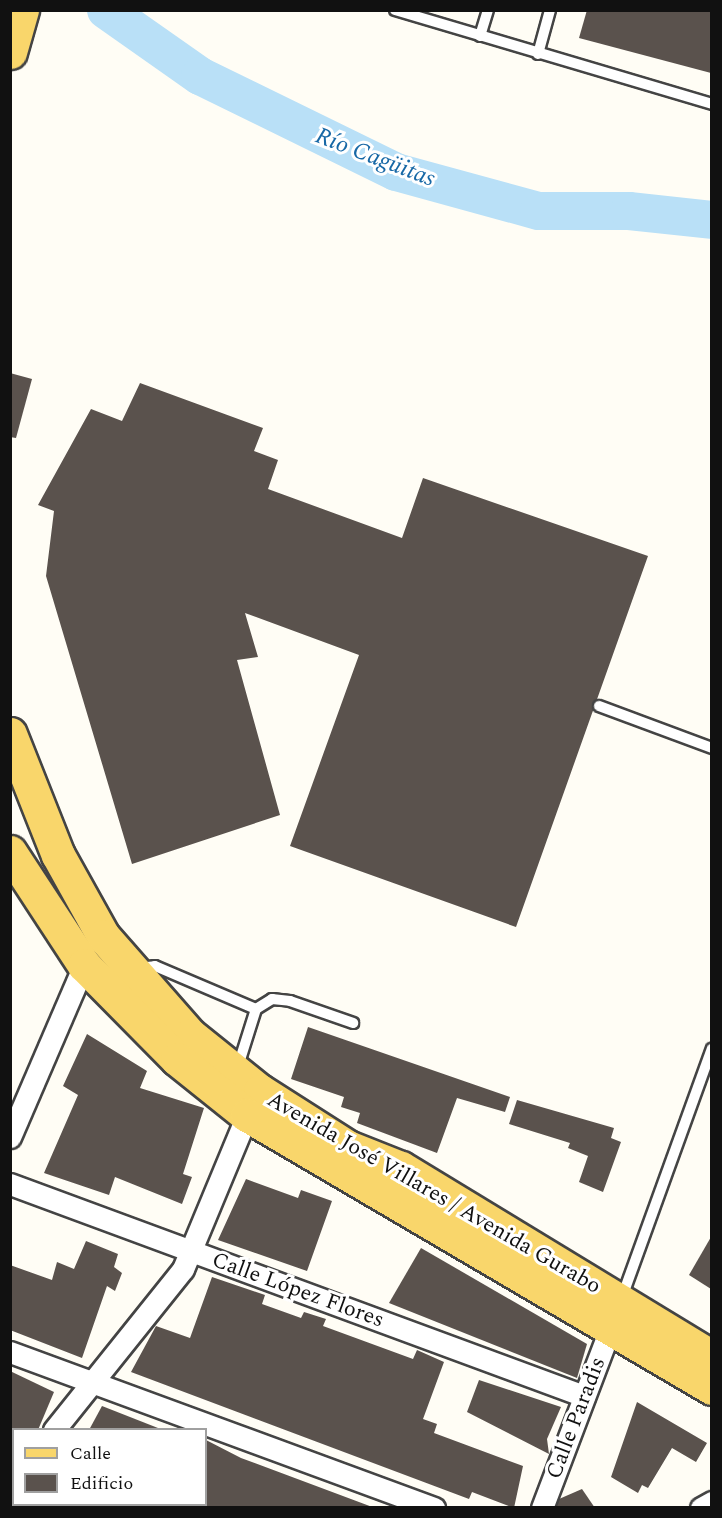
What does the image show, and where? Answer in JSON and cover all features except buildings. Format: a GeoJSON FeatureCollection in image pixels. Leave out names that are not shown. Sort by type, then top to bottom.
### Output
{"type":"FeatureCollection","features":[{"type":"Feature","properties":{"kind":"main road"},"geometry":{"type":"LineString","coordinates":[[10,52],[22,10]]}},
{"type":"Feature","properties":{"kind":"main road","name":"Avenida José Villares / Avenida Gurabo"},"geometry":{"type":"LineString","coordinates":[[10,734],[58,855],[103,936],[131,971],[190,1035],[236,1072],[348,1147],[401,1168],[615,1316],[711,1388]]}},
{"type":"Feature","properties":{"kind":"main road","name":"Avenida José Villares / Avenida Gurabo"},"geometry":{"type":"LineString","coordinates":[[10,852],[84,965],[177,1059],[247,1115],[615,1316],[711,1357]]}},
{"type":"Feature","properties":{"kind":"street"},"geometry":{"type":"LineString","coordinates":[[10,1137],[84,965]]}},
{"type":"Feature","properties":{"kind":"street"},"geometry":{"type":"LineString","coordinates":[[56,1428],[193,1251],[247,1115]]}},
{"type":"Feature","properties":{"kind":"street","name":"Calle López Flores"},"geometry":{"type":"LineString","coordinates":[[10,1184],[584,1396]]}},
{"type":"Feature","properties":{"kind":"street","name":"Calle Paradis"},"geometry":{"type":"LineString","coordinates":[[542,1508],[615,1316]]}},
{"type":"Feature","properties":{"kind":"street"},"geometry":{"type":"LineString","coordinates":[[10,1352],[434,1508]]}},
{"type":"Feature","properties":{"kind":"street"},"geometry":{"type":"LineString","coordinates":[[701,1508],[711,1503]]}},
{"type":"Feature","properties":{"kind":"lane"},"geometry":{"type":"LineString","coordinates":[[395,10],[425,15],[480,36],[711,104]]}},
{"type":"Feature","properties":{"kind":"lane"},"geometry":{"type":"LineString","coordinates":[[480,36],[488,10]]}},
{"type":"Feature","properties":{"kind":"lane"},"geometry":{"type":"LineString","coordinates":[[538,54],[550,10]]}},
{"type":"Feature","properties":{"kind":"lane"},"geometry":{"type":"LineString","coordinates":[[599,706],[711,747]]}},
{"type":"Feature","properties":{"kind":"lane"},"geometry":{"type":"LineString","coordinates":[[131,971],[155,966],[256,1009]]}},
{"type":"Feature","properties":{"kind":"lane"},"geometry":{"type":"LineString","coordinates":[[236,1072],[256,1009],[272,999],[290,1001],[353,1023]]}},
{"type":"Feature","properties":{"kind":"lane"},"geometry":{"type":"LineString","coordinates":[[615,1316],[711,1049]]}},
{"type":"Feature","properties":{"kind":"waterway","name":"Río Cagüitas"},"geometry":{"type":"LineString","coordinates":[[106,10],[200,76],[396,172],[539,211],[629,211],[712,220]]}}]}
